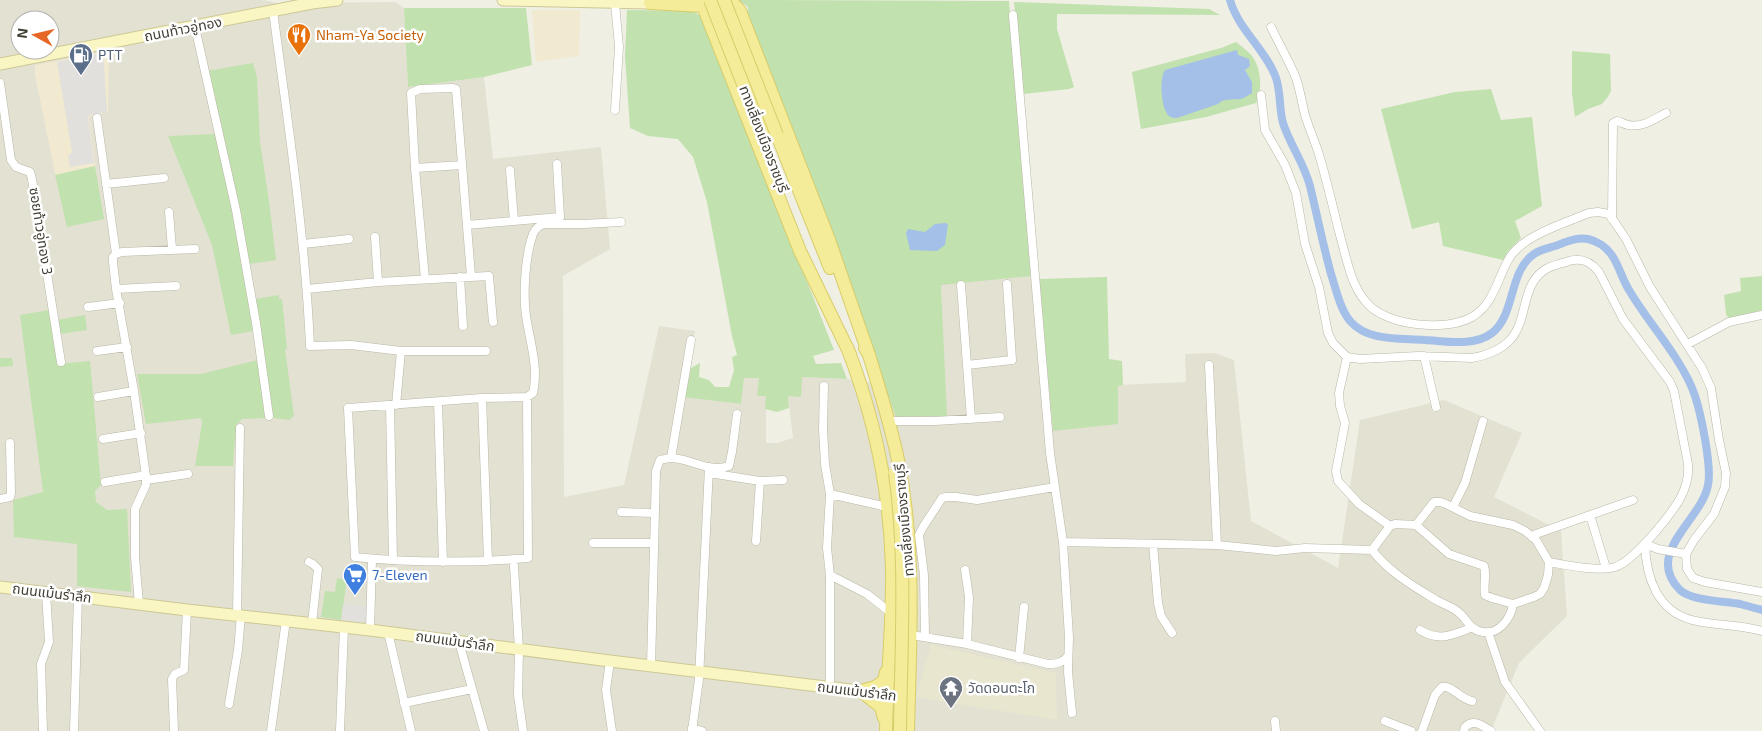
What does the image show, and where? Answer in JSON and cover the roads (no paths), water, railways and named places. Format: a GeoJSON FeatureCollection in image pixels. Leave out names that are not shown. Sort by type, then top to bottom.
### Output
{"type":"FeatureCollection","features":[{"type":"Feature","properties":{"kind":"main road","name":"ทางเลี่ยงเมืองราชบุรี"},"geometry":{"type":"LineString","coordinates":[[724,0],[849,317],[880,410],[891,474],[896,581],[888,730]]}},
{"type":"Feature","properties":{"kind":"main road"},"geometry":{"type":"LineString","coordinates":[[650,1],[707,3],[720,1],[733,3],[740,11],[828,240],[869,355]]}},
{"type":"Feature","properties":{"kind":"main road","name":"ทางเลี่ยงเมืองราชบุรี"},"geometry":{"type":"LineString","coordinates":[[707,3],[765,140],[850,354],[898,496],[902,559],[900,731]]}},
{"type":"Feature","properties":{"kind":"main road"},"geometry":{"type":"LineString","coordinates":[[707,3],[800,251],[850,354]]}},
{"type":"Feature","properties":{"kind":"main road","name":"ทางเลี่ยงเมืองราชบุรี"},"geometry":{"type":"LineString","coordinates":[[849,317],[869,355],[889,421],[899,464],[906,516],[911,635],[908,731]]}},
{"type":"Feature","properties":{"kind":"main road","name":"ทางเลี่ยงเมืองราชบุรี"},"geometry":{"type":"LineString","coordinates":[[862,389],[878,456],[887,507],[892,567],[888,730]]}},
{"type":"Feature","properties":{"kind":"main road"},"geometry":{"type":"LineString","coordinates":[[861,691],[875,688],[884,681],[890,656]]}},
{"type":"Feature","properties":{"kind":"main road"},"geometry":{"type":"LineString","coordinates":[[861,691],[881,706],[888,730]]}},
{"type":"Feature","properties":{"kind":"street","name":"ถนนท้าวอู่ทอง"},"geometry":{"type":"LineString","coordinates":[[0,64],[337,0]]}},
{"type":"Feature","properties":{"kind":"street"},"geometry":{"type":"LineString","coordinates":[[503,0],[616,3],[650,1]]}},
{"type":"Feature","properties":{"kind":"street"},"geometry":{"type":"LineString","coordinates":[[614,110],[619,47],[616,3]]}},
{"type":"Feature","properties":{"kind":"street"},"geometry":{"type":"LineString","coordinates":[[273,11],[308,289],[310,346],[351,345],[401,351],[486,351]]}},
{"type":"Feature","properties":{"kind":"street"},"geometry":{"type":"LineString","coordinates":[[1013,15],[1050,453],[1063,542],[1072,713]]}},
{"type":"Feature","properties":{"kind":"street"},"geometry":{"type":"LineString","coordinates":[[195,27],[236,210],[270,416]]}},
{"type":"Feature","properties":{"kind":"street"},"geometry":{"type":"LineString","coordinates":[[1271,27],[1296,79],[1306,117],[1320,156],[1349,268],[1365,302],[1385,317],[1430,325],[1453,324],[1471,317],[1484,308],[1490,300],[1511,256],[1526,241],[1588,213],[1609,214],[1626,239],[1654,293],[1688,344],[1711,388],[1726,473],[1725,487],[1714,514],[1686,554],[1687,569],[1693,578],[1705,582],[1762,592]]}},
{"type":"Feature","properties":{"kind":"street","name":"ซอยท้าวอู่ทอง 3"},"geometry":{"type":"LineString","coordinates":[[0,83],[11,160],[16,167],[30,172],[32,178],[62,362]]}},
{"type":"Feature","properties":{"kind":"street"},"geometry":{"type":"LineString","coordinates":[[425,280],[415,168],[411,93],[420,89],[453,88],[456,90],[472,276]]}},
{"type":"Feature","properties":{"kind":"street"},"geometry":{"type":"LineString","coordinates":[[1261,94],[1265,130],[1285,165],[1296,193],[1305,244],[1319,288],[1328,333],[1333,344],[1347,357],[1360,359],[1424,356],[1472,358],[1492,352],[1511,340],[1533,283],[1542,271],[1574,260],[1588,262],[1600,272],[1623,319],[1670,382],[1674,391],[1688,464],[1688,473],[1681,496],[1644,544],[1617,567],[1576,567],[1549,562]]}},
{"type":"Feature","properties":{"kind":"street"},"geometry":{"type":"LineString","coordinates":[[1612,219],[1612,123],[1617,121],[1626,125],[1637,126],[1650,123],[1666,113]]}},
{"type":"Feature","properties":{"kind":"street"},"geometry":{"type":"LineString","coordinates":[[97,118],[116,254]]}},
{"type":"Feature","properties":{"kind":"street"},"geometry":{"type":"LineString","coordinates":[[467,225],[560,217],[558,164]]}},
{"type":"Feature","properties":{"kind":"street"},"geometry":{"type":"LineString","coordinates":[[415,168],[462,166]]}},
{"type":"Feature","properties":{"kind":"street"},"geometry":{"type":"LineString","coordinates":[[510,170],[514,221]]}},
{"type":"Feature","properties":{"kind":"street"},"geometry":{"type":"LineString","coordinates":[[106,184],[164,178]]}},
{"type":"Feature","properties":{"kind":"street"},"geometry":{"type":"LineString","coordinates":[[169,212],[172,249]]}},
{"type":"Feature","properties":{"kind":"street"},"geometry":{"type":"LineString","coordinates":[[527,397],[528,558],[443,562],[355,557],[348,408],[482,398],[527,397],[533,394],[535,383],[533,348],[526,315],[526,286],[528,260],[535,230],[544,224],[621,222]]}},
{"type":"Feature","properties":{"kind":"street"},"geometry":{"type":"LineString","coordinates":[[375,237],[378,282]]}},
{"type":"Feature","properties":{"kind":"street"},"geometry":{"type":"LineString","coordinates":[[303,244],[349,239]]}},
{"type":"Feature","properties":{"kind":"street"},"geometry":{"type":"LineString","coordinates":[[138,604],[135,557],[135,508],[146,486],[146,478],[141,433],[120,303],[116,290],[113,257],[122,252],[194,249]]}},
{"type":"Feature","properties":{"kind":"street"},"geometry":{"type":"LineString","coordinates":[[308,289],[460,276],[489,276],[493,322]]}},
{"type":"Feature","properties":{"kind":"street"},"geometry":{"type":"LineString","coordinates":[[460,276],[463,326]]}},
{"type":"Feature","properties":{"kind":"street"},"geometry":{"type":"LineString","coordinates":[[967,365],[1012,360],[1007,284]]}},
{"type":"Feature","properties":{"kind":"street"},"geometry":{"type":"LineString","coordinates":[[116,290],[176,286]]}},
{"type":"Feature","properties":{"kind":"street"},"geometry":{"type":"LineString","coordinates":[[961,286],[971,420]]}},
{"type":"Feature","properties":{"kind":"street"},"geometry":{"type":"LineString","coordinates":[[88,307],[120,303]]}},
{"type":"Feature","properties":{"kind":"street"},"geometry":{"type":"LineString","coordinates":[[1688,344],[1729,322],[1762,315]]}},
{"type":"Feature","properties":{"kind":"street"},"geometry":{"type":"LineString","coordinates":[[671,458],[691,340]]}},
{"type":"Feature","properties":{"kind":"street"},"geometry":{"type":"LineString","coordinates":[[97,351],[127,347]]}},
{"type":"Feature","properties":{"kind":"street"},"geometry":{"type":"LineString","coordinates":[[394,559],[393,405],[401,351]]}},
{"type":"Feature","properties":{"kind":"street"},"geometry":{"type":"LineString","coordinates":[[1424,356],[1436,407]]}},
{"type":"Feature","properties":{"kind":"street"},"geometry":{"type":"LineString","coordinates":[[1347,357],[1339,393],[1340,406],[1345,423],[1336,471],[1338,481],[1359,504],[1390,526]]}},
{"type":"Feature","properties":{"kind":"street"},"geometry":{"type":"LineString","coordinates":[[1209,365],[1217,545]]}},
{"type":"Feature","properties":{"kind":"street"},"geometry":{"type":"LineString","coordinates":[[824,386],[823,429],[825,464],[830,494],[826,548],[830,575],[830,687]]}},
{"type":"Feature","properties":{"kind":"street"},"geometry":{"type":"LineString","coordinates":[[98,397],[134,391]]}},
{"type":"Feature","properties":{"kind":"street"},"geometry":{"type":"LineString","coordinates":[[482,398],[488,561]]}},
{"type":"Feature","properties":{"kind":"street"},"geometry":{"type":"LineString","coordinates":[[438,402],[443,562]]}},
{"type":"Feature","properties":{"kind":"street"},"geometry":{"type":"LineString","coordinates":[[709,470],[729,466],[737,414]]}},
{"type":"Feature","properties":{"kind":"street"},"geometry":{"type":"LineString","coordinates":[[889,421],[971,420],[1000,417]]}},
{"type":"Feature","properties":{"kind":"street"},"geometry":{"type":"LineString","coordinates":[[1453,507],[1466,483],[1483,421]]}},
{"type":"Feature","properties":{"kind":"street"},"geometry":{"type":"LineString","coordinates":[[228,704],[238,650],[240,428]]}},
{"type":"Feature","properties":{"kind":"street"},"geometry":{"type":"LineString","coordinates":[[103,439],[141,433]]}},
{"type":"Feature","properties":{"kind":"street"},"geometry":{"type":"LineString","coordinates":[[0,498],[10,497],[11,493],[10,442]]}},
{"type":"Feature","properties":{"kind":"street"},"geometry":{"type":"LineString","coordinates":[[652,666],[654,513],[656,471],[660,460],[671,458],[709,470],[760,481],[783,480]]}},
{"type":"Feature","properties":{"kind":"street"},"geometry":{"type":"LineString","coordinates":[[702,731],[692,730],[699,679],[709,470]]}},
{"type":"Feature","properties":{"kind":"street"},"geometry":{"type":"LineString","coordinates":[[105,482],[188,474]]}},
{"type":"Feature","properties":{"kind":"street"},"geometry":{"type":"LineString","coordinates":[[756,542],[760,481]]}},
{"type":"Feature","properties":{"kind":"street"},"geometry":{"type":"LineString","coordinates":[[925,637],[924,574],[918,535],[942,498],[946,496],[977,500],[1055,487]]}},
{"type":"Feature","properties":{"kind":"street"},"geometry":{"type":"LineString","coordinates":[[830,494],[887,507]]}},
{"type":"Feature","properties":{"kind":"street"},"geometry":{"type":"LineString","coordinates":[[1532,537],[1634,500]]}},
{"type":"Feature","properties":{"kind":"street"},"geometry":{"type":"LineString","coordinates":[[1372,550],[1390,526],[1395,524],[1416,525],[1449,554],[1484,566],[1485,595],[1513,604],[1540,594],[1544,588],[1549,562],[1536,540],[1513,525],[1470,516],[1453,507],[1440,502],[1434,502],[1416,525]]}},
{"type":"Feature","properties":{"kind":"street"},"geometry":{"type":"LineString","coordinates":[[621,512],[654,513]]}},
{"type":"Feature","properties":{"kind":"street"},"geometry":{"type":"LineString","coordinates":[[1590,515],[1606,568]]}},
{"type":"Feature","properties":{"kind":"street"},"geometry":{"type":"LineString","coordinates":[[1063,542],[1217,545],[1276,551],[1305,548],[1372,550]]}},
{"type":"Feature","properties":{"kind":"street"},"geometry":{"type":"LineString","coordinates":[[593,543],[653,543]]}},
{"type":"Feature","properties":{"kind":"street"},"geometry":{"type":"LineString","coordinates":[[1153,544],[1160,616],[1172,633]]}},
{"type":"Feature","properties":{"kind":"street"},"geometry":{"type":"LineString","coordinates":[[1644,544],[1658,549],[1686,554]]}},
{"type":"Feature","properties":{"kind":"street"},"geometry":{"type":"LineString","coordinates":[[1644,544],[1654,590],[1665,605],[1676,614],[1693,621],[1762,631]]}},
{"type":"Feature","properties":{"kind":"street"},"geometry":{"type":"LineString","coordinates":[[1372,550],[1381,562],[1393,572],[1438,601],[1456,610],[1471,628]]}},
{"type":"Feature","properties":{"kind":"street"},"geometry":{"type":"LineString","coordinates":[[370,630],[372,559]]}},
{"type":"Feature","properties":{"kind":"street"},"geometry":{"type":"LineString","coordinates":[[308,562],[318,569],[312,623]]}},
{"type":"Feature","properties":{"kind":"street"},"geometry":{"type":"LineString","coordinates":[[514,566],[519,650],[518,695],[523,731]]}},
{"type":"Feature","properties":{"kind":"street"},"geometry":{"type":"LineString","coordinates":[[965,570],[970,597],[967,644]]}},
{"type":"Feature","properties":{"kind":"street"},"geometry":{"type":"LineString","coordinates":[[830,575],[867,594],[891,613]]}},
{"type":"Feature","properties":{"kind":"street","name":"ถนนแม้นรำลึก"},"geometry":{"type":"LineString","coordinates":[[0,587],[388,632],[519,650],[909,697]]}},
{"type":"Feature","properties":{"kind":"street"},"geometry":{"type":"LineString","coordinates":[[43,731],[41,664],[49,642],[46,592]]}},
{"type":"Feature","properties":{"kind":"street"},"geometry":{"type":"LineString","coordinates":[[74,731],[78,596]]}},
{"type":"Feature","properties":{"kind":"street"},"geometry":{"type":"LineString","coordinates":[[1420,630],[1438,638],[1451,636],[1471,628],[1488,632],[1504,624],[1509,617],[1513,604]]}},
{"type":"Feature","properties":{"kind":"street"},"geometry":{"type":"LineString","coordinates":[[1020,658],[1024,607]]}},
{"type":"Feature","properties":{"kind":"street"},"geometry":{"type":"LineString","coordinates":[[174,731],[172,679],[176,674],[184,670],[187,610]]}},
{"type":"Feature","properties":{"kind":"street"},"geometry":{"type":"LineString","coordinates":[[271,731],[286,620]]}},
{"type":"Feature","properties":{"kind":"street"},"geometry":{"type":"LineString","coordinates":[[340,731],[344,627]]}},
{"type":"Feature","properties":{"kind":"street"},"geometry":{"type":"LineString","coordinates":[[388,632],[410,731]]}},
{"type":"Feature","properties":{"kind":"street"},"geometry":{"type":"LineString","coordinates":[[1488,632],[1505,682],[1540,731]]}},
{"type":"Feature","properties":{"kind":"street"},"geometry":{"type":"LineString","coordinates":[[911,635],[967,644],[1048,664],[1063,662],[1068,656]]}},
{"type":"Feature","properties":{"kind":"street"},"geometry":{"type":"LineString","coordinates":[[459,642],[484,731]]}},
{"type":"Feature","properties":{"kind":"street"},"geometry":{"type":"LineString","coordinates":[[610,661],[606,690],[612,731]]}},
{"type":"Feature","properties":{"kind":"street"},"geometry":{"type":"LineString","coordinates":[[1422,731],[1435,695],[1442,687],[1449,688],[1461,697],[1472,701]]}},
{"type":"Feature","properties":{"kind":"street"},"geometry":{"type":"LineString","coordinates":[[404,703],[472,689]]}},
{"type":"Feature","properties":{"kind":"street"},"geometry":{"type":"LineString","coordinates":[[1275,721],[1276,731]]}},
{"type":"Feature","properties":{"kind":"street"},"geometry":{"type":"LineString","coordinates":[[1385,721],[1411,731]]}},
{"type":"Feature","properties":{"kind":"street"},"geometry":{"type":"LineString","coordinates":[[1464,731],[1468,724],[1472,722],[1476,722],[1491,731]]}},
{"type":"Feature","properties":{"kind":"water"},"geometry":{"type":"Polygon","coordinates":[[[1237,50],[1238,55],[1249,59],[1250,66],[1245,70],[1252,82],[1252,93],[1241,99],[1223,101],[1177,118],[1169,116],[1164,107],[1162,94],[1162,80],[1165,70],[1237,50]]]}},
{"type":"Feature","properties":{"kind":"water"},"geometry":{"type":"Polygon","coordinates":[[[935,224],[948,224],[945,245],[937,251],[910,250],[906,233],[908,229],[925,232],[935,224]]]}},
{"type":"Feature","properties":{"kind":"waterway"},"geometry":{"type":"LineString","coordinates":[[1230,0],[1239,20],[1266,58],[1276,78],[1283,123],[1310,186],[1331,274],[1341,305],[1350,321],[1357,328],[1366,333],[1385,338],[1451,342],[1477,340],[1492,333],[1500,325],[1520,271],[1534,254],[1579,239],[1595,241],[1609,251],[1634,299],[1685,373],[1695,396],[1703,427],[1709,477],[1708,485],[1704,498],[1671,550],[1668,563],[1670,576],[1685,594],[1762,610]]}},
{"type":"Feature","properties":{"kind":"place","name":"Nham-Ya Society"},"geometry":{"type":"Point","coordinates":[299,56]}},
{"type":"Feature","properties":{"kind":"place","name":"PTT"},"geometry":{"type":"Point","coordinates":[81,76]}},
{"type":"Feature","properties":{"kind":"place","name":"7-Eleven"},"geometry":{"type":"Point","coordinates":[355,596]}},
{"type":"Feature","properties":{"kind":"place","name":"วัดดอนตะโก"},"geometry":{"type":"Point","coordinates":[951,709]}}]}
